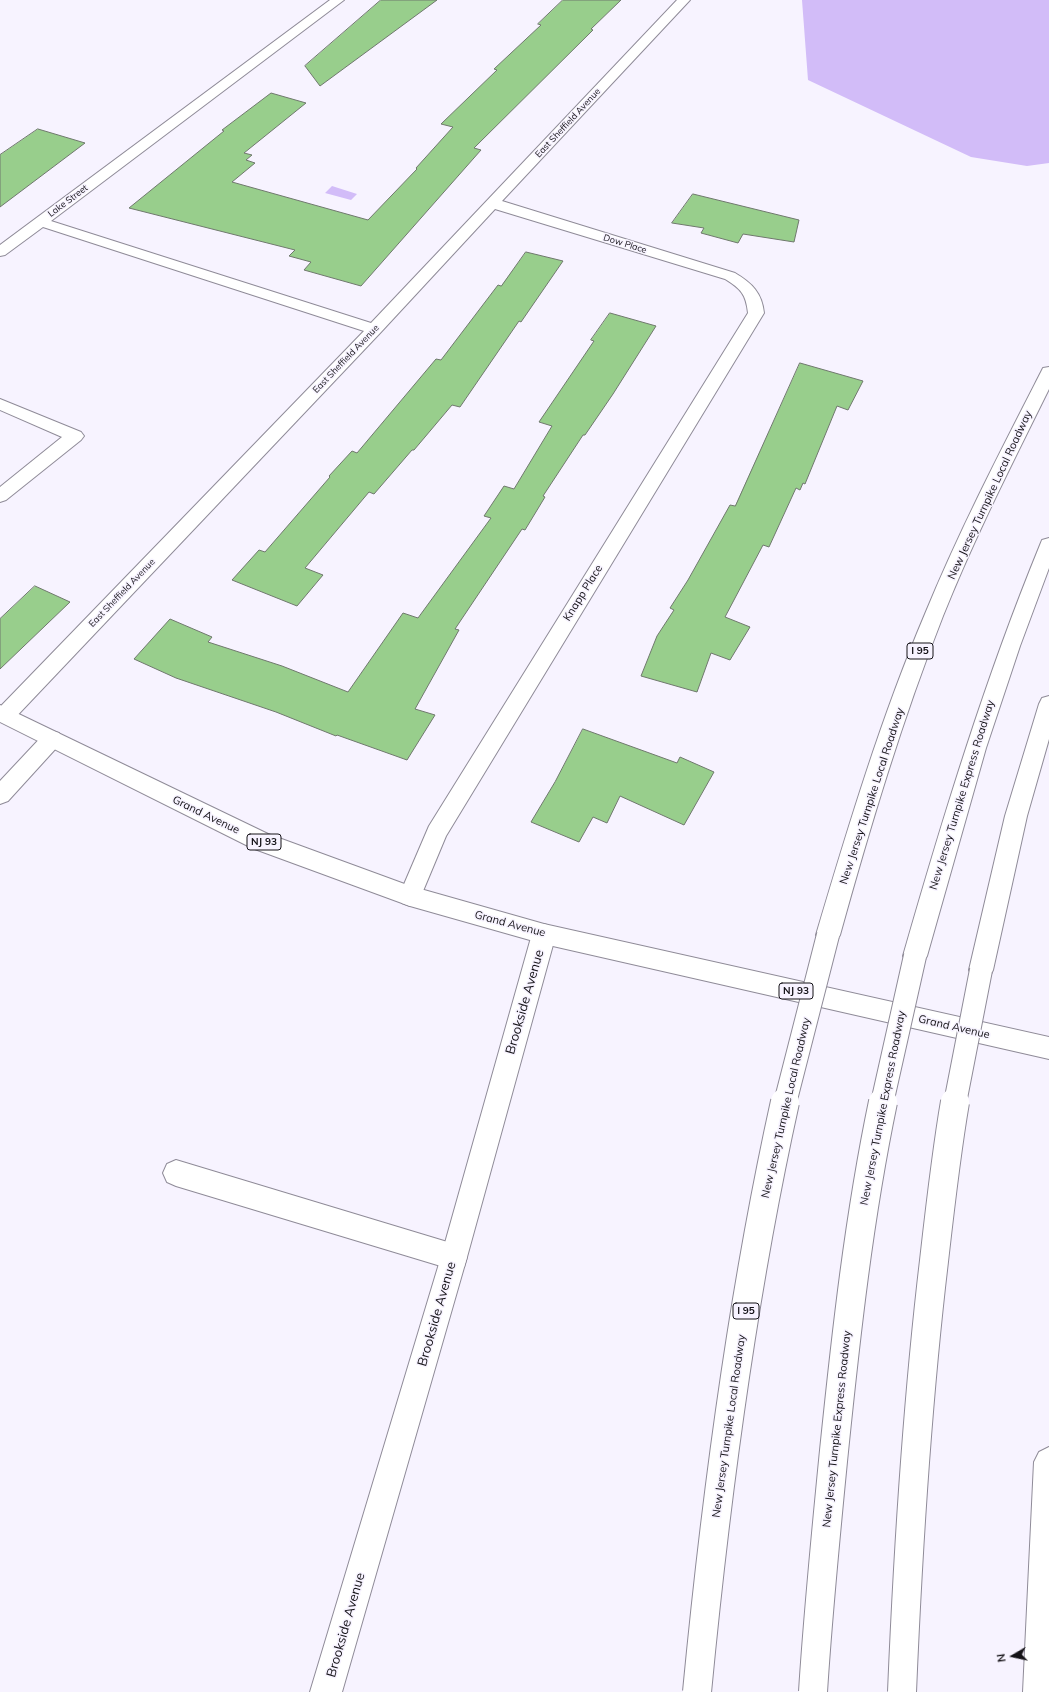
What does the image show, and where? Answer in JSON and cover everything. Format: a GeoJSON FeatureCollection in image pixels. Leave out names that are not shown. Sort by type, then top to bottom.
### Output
{"type":"FeatureCollection","features":[{"type":"Feature","properties":{"kind":"main road","name":"Lake Street"},"geometry":{"type":"LineString","coordinates":[[41,222],[338,0]]}},
{"type":"Feature","properties":{"kind":"main road","name":"East Sheffield Avenue"},"geometry":{"type":"LineString","coordinates":[[2,714],[375,329],[684,0]]}},
{"type":"Feature","properties":{"kind":"main road","name":"Dow Place"},"geometry":{"type":"LineString","coordinates":[[492,203],[730,276],[744,284],[752,294]]}},
{"type":"Feature","properties":{"kind":"main road","name":"Lake Street"},"geometry":{"type":"LineString","coordinates":[[41,222],[375,329]]}},
{"type":"Feature","properties":{"kind":"main road"},"geometry":{"type":"LineString","coordinates":[[0,252],[41,222]]}},
{"type":"Feature","properties":{"kind":"main road","name":"Knapp Place"},"geometry":{"type":"LineString","coordinates":[[410,896],[437,832],[756,313],[756,301],[752,294]]}},
{"type":"Feature","properties":{"kind":"main road","name":"New Jersey Turnpike Local Roadway"},"geometry":{"type":"LineString","coordinates":[[697,1692],[708,1571],[725,1443],[744,1321],[782,1115],[803,1027],[828,935],[877,772],[924,640],[965,544],[1047,376],[1049,356]]}},
{"type":"Feature","properties":{"kind":"main road"},"geometry":{"type":"LineString","coordinates":[[0,404],[75,436],[0,496]]}},
{"type":"Feature","properties":{"kind":"main road","name":"New Jersey Turnpike Express Roadway"},"geometry":{"type":"LineString","coordinates":[[813,1692],[827,1517],[840,1383],[855,1266],[872,1160],[890,1064],[915,956],[955,815],[993,694],[1049,545]]}},
{"type":"Feature","properties":{"kind":"main road"},"geometry":{"type":"LineString","coordinates":[[902,1692],[912,1500],[922,1370],[949,1141],[964,1052],[1016,816],[1049,704]]}},
{"type":"Feature","properties":{"kind":"main road","name":"Grand Avenue"},"geometry":{"type":"LineString","coordinates":[[2,714],[260,841],[410,896],[544,934],[1049,1048]]}},
{"type":"Feature","properties":{"kind":"main road"},"geometry":{"type":"LineString","coordinates":[[0,796],[52,739]]}},
{"type":"Feature","properties":{"kind":"main road","name":"Brookside Avenue"},"geometry":{"type":"LineString","coordinates":[[326,1692],[454,1257],[544,934]]}},
{"type":"Feature","properties":{"kind":"main road"},"geometry":{"type":"LineString","coordinates":[[176,1173],[454,1257]]}},
{"type":"Feature","properties":{"kind":"main road"},"geometry":{"type":"LineString","coordinates":[[1039,1692],[1049,1462]]}},
{"type":"Feature","properties":{"kind":"shaded area"},"geometry":{"type":"Polygon","coordinates":[[[802,0],[1049,0],[1049,163],[1027,166],[971,157],[808,80],[802,0]]]}},
{"type":"Feature","properties":{"kind":"shaded area"},"geometry":{"type":"Polygon","coordinates":[[[332,186],[357,194],[351,200],[325,193],[332,186]]]}},
{"type":"Feature","properties":{"kind":"building"},"geometry":{"type":"Polygon","coordinates":[[[381,0],[437,0],[320,86],[305,66],[381,0]]]}},
{"type":"Feature","properties":{"kind":"building"},"geometry":{"type":"Polygon","coordinates":[[[563,0],[621,0],[591,29],[593,30],[474,148],[481,150],[361,286],[304,270],[311,262],[289,256],[295,250],[129,208],[224,131],[222,130],[271,93],[306,103],[244,153],[252,155],[246,160],[255,163],[232,182],[368,220],[417,169],[416,168],[453,127],[441,124],[497,70],[494,69],[541,25],[538,24],[563,0]]]}},
{"type":"Feature","properties":{"kind":"building"},"geometry":{"type":"Polygon","coordinates":[[[38,129],[85,143],[0,207],[0,155],[38,129]]]}},
{"type":"Feature","properties":{"kind":"building"},"geometry":{"type":"Polygon","coordinates":[[[693,194],[799,220],[794,242],[743,234],[738,243],[701,233],[704,228],[672,223],[693,194]]]}},
{"type":"Feature","properties":{"kind":"building"},"geometry":{"type":"Polygon","coordinates":[[[526,252],[563,261],[521,322],[519,321],[460,407],[452,405],[374,494],[369,492],[305,568],[323,575],[297,606],[232,580],[259,550],[265,552],[352,451],[357,453],[436,359],[441,360],[498,285],[501,286],[526,252]]]}},
{"type":"Feature","properties":{"kind":"building"},"geometry":{"type":"Polygon","coordinates":[[[610,313],[656,326],[613,394],[585,435],[583,435],[543,496],[545,497],[525,530],[522,529],[455,629],[459,630],[415,709],[435,715],[407,760],[337,735],[336,736],[276,712],[176,678],[134,659],[170,619],[212,637],[208,642],[282,666],[348,692],[403,613],[418,618],[491,518],[484,516],[504,486],[514,489],[552,426],[539,422],[594,341],[591,340],[610,313]]]}},
{"type":"Feature","properties":{"kind":"building"},"geometry":{"type":"Polygon","coordinates":[[[800,363],[863,381],[848,410],[837,406],[805,484],[803,483],[800,490],[796,488],[769,547],[763,545],[725,617],[750,627],[730,660],[711,653],[697,692],[641,676],[657,636],[674,610],[670,608],[688,580],[730,505],[735,506],[800,363]]]}},
{"type":"Feature","properties":{"kind":"building"},"geometry":{"type":"Polygon","coordinates":[[[35,586],[70,602],[0,669],[0,619],[35,586]]]}},
{"type":"Feature","properties":{"kind":"building"},"geometry":{"type":"Polygon","coordinates":[[[583,729],[677,763],[680,757],[714,772],[684,825],[620,796],[607,823],[593,817],[579,842],[531,822],[555,782],[583,729]]]}}]}
